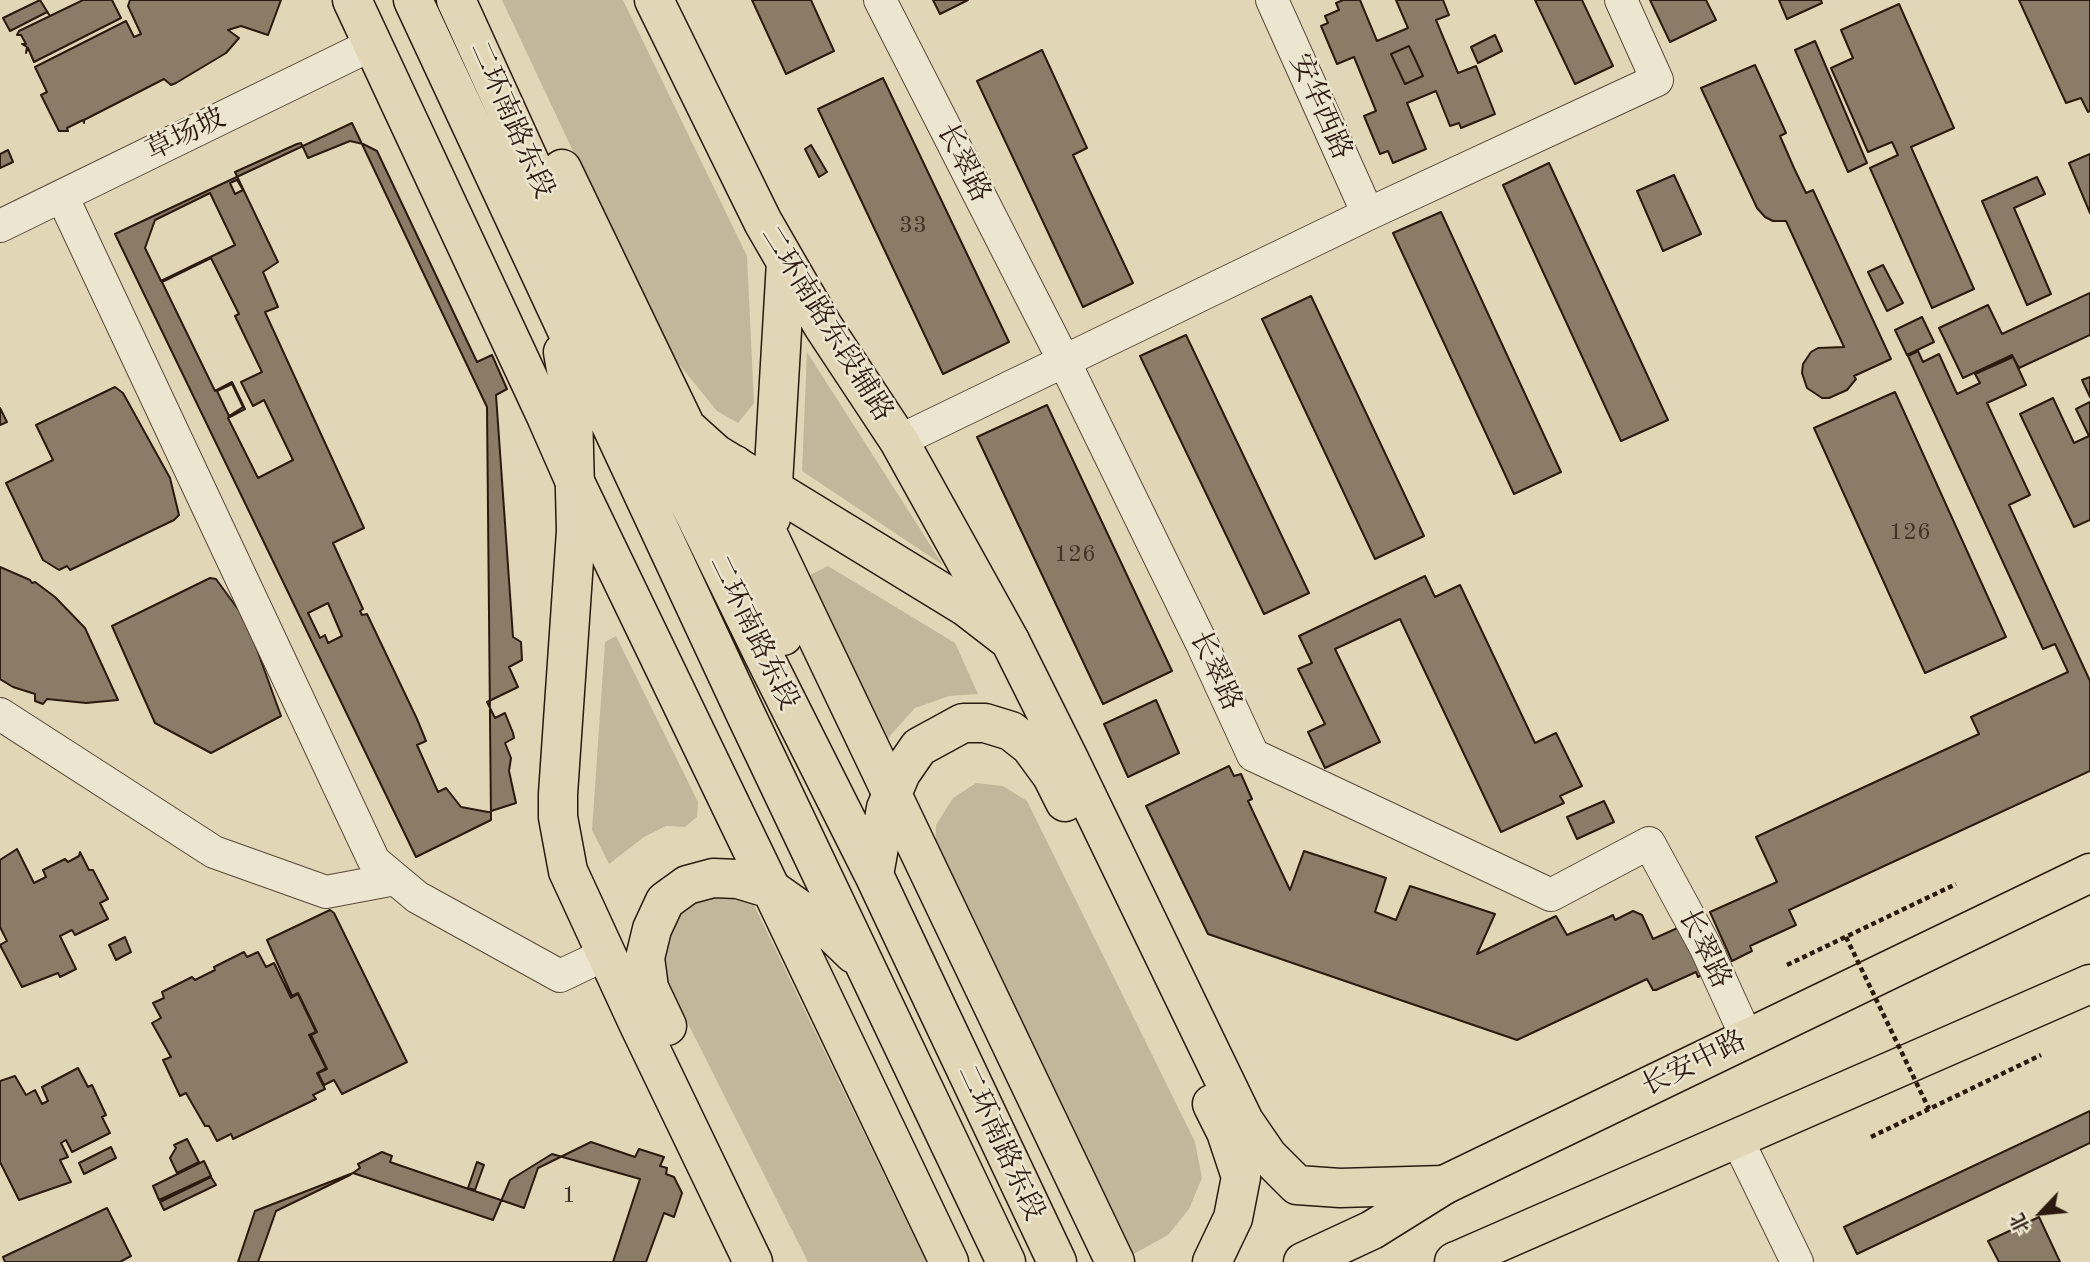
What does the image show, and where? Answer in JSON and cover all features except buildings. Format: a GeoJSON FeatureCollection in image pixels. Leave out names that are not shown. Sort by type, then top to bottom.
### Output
{"type":"FeatureCollection","features":[{"type":"Feature","properties":{"kind":"main road"},"geometry":{"type":"LineString","coordinates":[[352,0],[575,482],[949,1262]]}},
{"type":"Feature","properties":{"kind":"main road","name":"二环南路东段"},"geometry":{"type":"LineString","coordinates":[[413,0],[1006,1262]]}},
{"type":"Feature","properties":{"kind":"main road","name":"二环南路东段"},"geometry":{"type":"LineString","coordinates":[[456,0],[629,380],[763,654],[876,864],[1057,1262]]}},
{"type":"Feature","properties":{"kind":"main road"},"geometry":{"type":"LineString","coordinates":[[483,0],[686,426],[834,747],[876,864]]}},
{"type":"Feature","properties":{"kind":"main road","name":"二环南路东段辅路"},"geometry":{"type":"LineString","coordinates":[[654,0],[763,222],[823,326],[899,441],[1010,641],[1244,1121],[1268,1156],[1297,1185],[1340,1188],[1444,1185]]}},
{"type":"Feature","properties":{"kind":"main road"},"geometry":{"type":"LineString","coordinates":[[535,174],[609,268]]}},
{"type":"Feature","properties":{"kind":"main road"},"geometry":{"type":"LineString","coordinates":[[770,535],[786,262]]}},
{"type":"Feature","properties":{"kind":"main road"},"geometry":{"type":"LineString","coordinates":[[554,302],[573,410],[575,482],[576,531],[558,817],[568,871],[753,1262]]}},
{"type":"Feature","properties":{"kind":"main road"},"geometry":{"type":"LineString","coordinates":[[686,426],[716,453],[966,607],[1010,641]]}},
{"type":"Feature","properties":{"kind":"main road"},"geometry":{"type":"LineString","coordinates":[[736,465],[1115,1262]]}},
{"type":"Feature","properties":{"kind":"main road"},"geometry":{"type":"LineString","coordinates":[[876,864],[886,808],[901,773],[919,747],[963,723],[985,723],[1011,731],[1030,746],[1052,776],[1226,1132],[1241,1177],[1233,1218],[1212,1262]]}},
{"type":"Feature","properties":{"kind":"main road","name":"长安中路"},"geometry":{"type":"LineString","coordinates":[[1303,1262],[1371,1230],[1444,1185],[2090,873]]}},
{"type":"Feature","properties":{"kind":"main road"},"geometry":{"type":"LineString","coordinates":[[779,1262],[649,988],[645,957],[652,929],[665,901],[687,885],[713,878],[738,879],[771,889],[829,930],[867,967]]}},
{"type":"Feature","properties":{"kind":"main road"},"geometry":{"type":"LineString","coordinates":[[1455,1262],[2090,984]]}},
{"type":"Feature","properties":{"kind":"street","name":"长翠路"},"geometry":{"type":"LineString","coordinates":[[880,0],[1064,361],[1253,755],[1551,895],[1649,843],[1706,948],[1747,1038]]}},
{"type":"Feature","properties":{"kind":"street","name":"安华西路"},"geometry":{"type":"LineString","coordinates":[[1272,0],[1368,214]]}},
{"type":"Feature","properties":{"kind":"street"},"geometry":{"type":"LineString","coordinates":[[899,441],[1368,214],[1657,80],[1621,0]]}},
{"type":"Feature","properties":{"kind":"street","name":"草场坡"},"geometry":{"type":"LineString","coordinates":[[0,226],[373,44]]}},
{"type":"Feature","properties":{"kind":"street"},"geometry":{"type":"LineString","coordinates":[[62,196],[374,861],[417,897],[560,976],[606,954]]}},
{"type":"Feature","properties":{"kind":"street"},"geometry":{"type":"LineString","coordinates":[[0,714],[214,852],[326,892],[395,879]]}},
{"type":"Feature","properties":{"kind":"street"},"geometry":{"type":"LineString","coordinates":[[1737,1139],[1797,1262]]}},
{"type":"Feature","properties":{"kind":"path"},"geometry":{"type":"LineString","coordinates":[[1787,965],[1956,884]]}},
{"type":"Feature","properties":{"kind":"path"},"geometry":{"type":"LineString","coordinates":[[1846,937],[1929,1109]]}},
{"type":"Feature","properties":{"kind":"path"},"geometry":{"type":"LineString","coordinates":[[1871,1138],[2040,1055]]}},
{"type":"Feature","properties":{"kind":"shaded area"},"geometry":{"type":"Polygon","coordinates":[[[502,0],[623,0],[747,256],[754,403],[738,423],[717,411],[665,347],[502,0]]]}},
{"type":"Feature","properties":{"kind":"shaded area"},"geometry":{"type":"Polygon","coordinates":[[[807,352],[943,565],[802,471],[807,352]]]}},
{"type":"Feature","properties":{"kind":"shaded area"},"geometry":{"type":"Polygon","coordinates":[[[828,566],[955,643],[978,694],[949,696],[915,708],[888,738],[808,576],[828,566]]]}},
{"type":"Feature","properties":{"kind":"shaded area"},"geometry":{"type":"Polygon","coordinates":[[[616,636],[698,802],[697,817],[685,827],[666,826],[644,837],[609,864],[592,830],[605,642],[616,636]]]}},
{"type":"Feature","properties":{"kind":"shaded area"},"geometry":{"type":"Polygon","coordinates":[[[976,783],[1003,786],[1027,801],[1195,1142],[1202,1178],[1189,1209],[1168,1235],[1130,1256],[935,857],[936,825],[953,798],[976,783]]]}},
{"type":"Feature","properties":{"kind":"shaded area"},"geometry":{"type":"Polygon","coordinates":[[[735,891],[753,903],[926,1262],[808,1262],[663,974],[670,927],[687,907],[712,893],[735,891]]]}}]}
